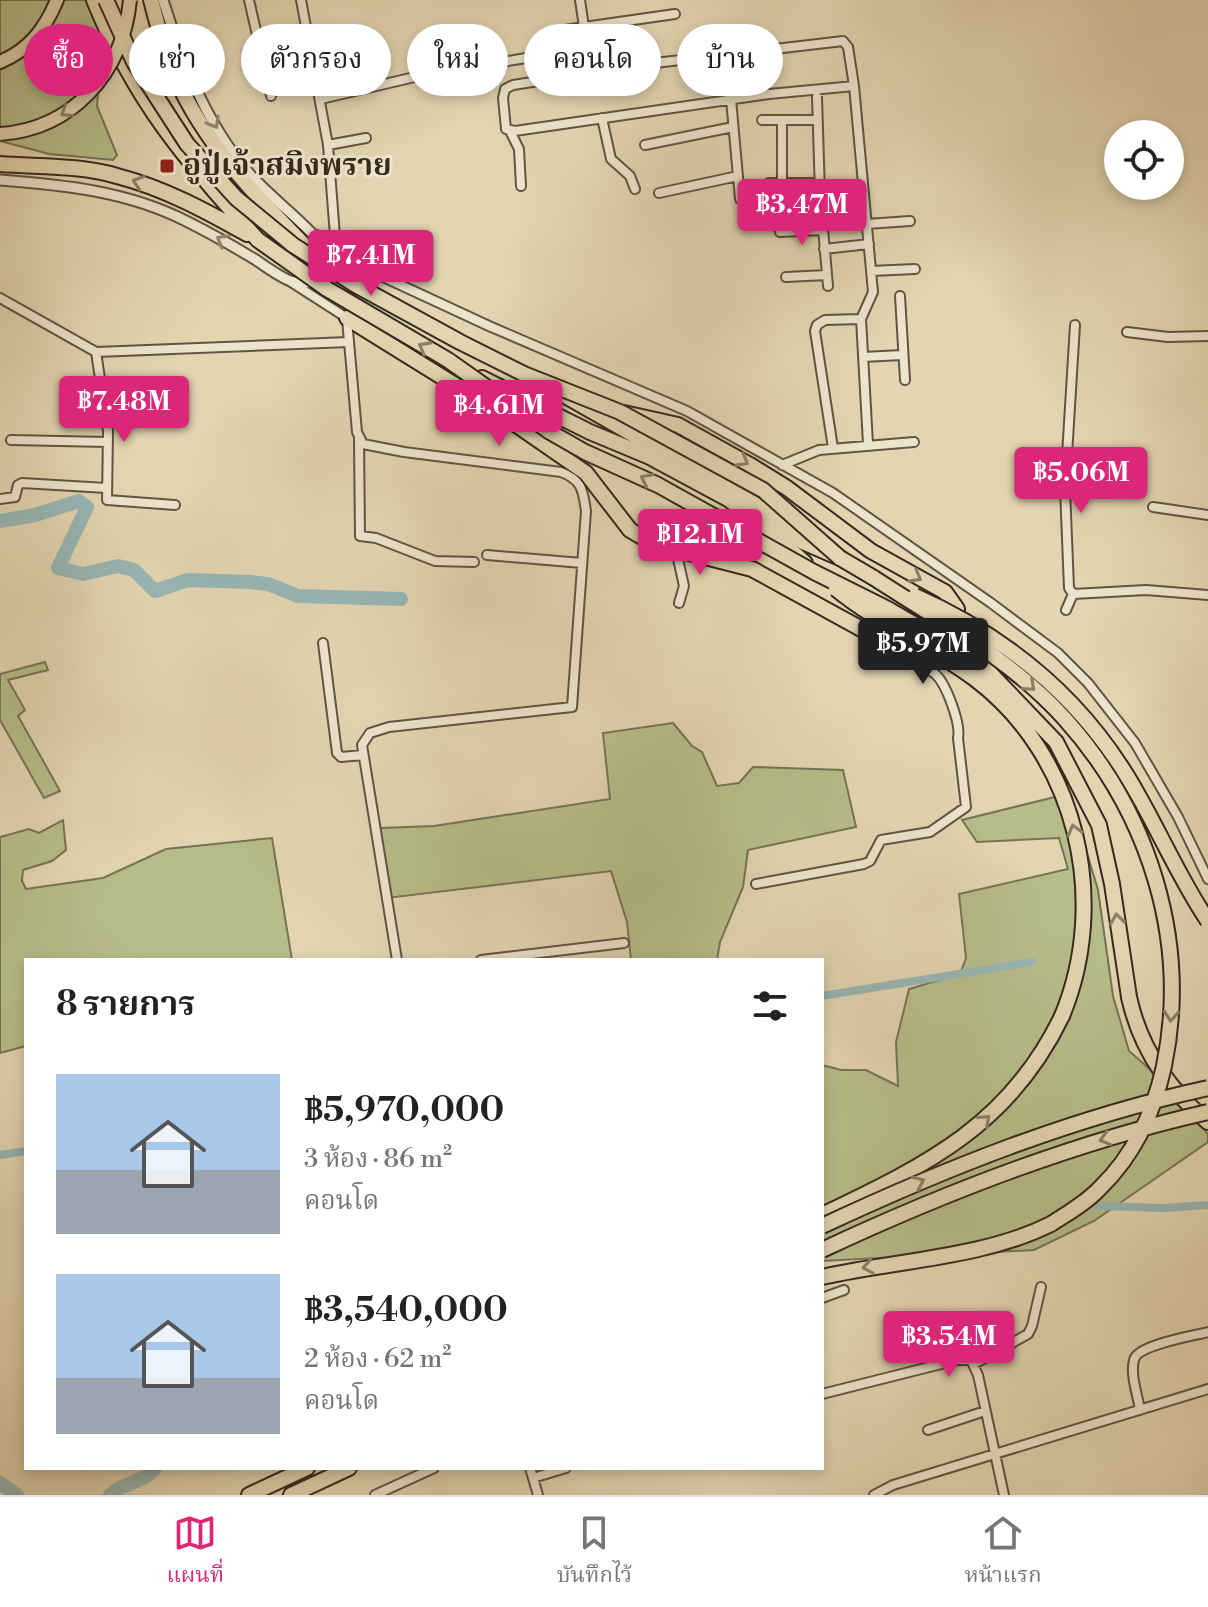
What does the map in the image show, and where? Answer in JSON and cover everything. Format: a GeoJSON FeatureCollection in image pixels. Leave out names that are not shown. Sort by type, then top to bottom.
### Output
{"type":"FeatureCollection","features":[{"type":"Feature","properties":{"kind":"highway"},"geometry":{"type":"LineString","coordinates":[[94,0],[124,67],[158,123],[202,179],[258,240]]}},
{"type":"Feature","properties":{"kind":"highway"},"geometry":{"type":"LineString","coordinates":[[106,0],[144,81],[187,144],[236,198],[293,245],[425,324],[524,374],[755,504],[803,542],[840,558],[874,578],[987,651],[1026,681],[1064,718],[1113,780],[1138,830],[1164,910],[1172,964],[1172,1010],[1160,1084],[1141,1134],[1099,1190],[1077,1208],[1025,1237],[994,1247],[824,1277]]}},
{"type":"Feature","properties":{"kind":"highway"},"geometry":{"type":"LineString","coordinates":[[151,0],[176,77],[201,124],[222,156],[255,194],[324,265]]}},
{"type":"Feature","properties":{"kind":"highway"},"geometry":{"type":"LineString","coordinates":[[1,165],[52,167],[115,175],[200,207],[258,240],[339,297],[448,360],[569,423],[663,463],[728,499],[867,612],[977,681],[1018,720],[1045,758],[1065,801],[1079,851],[1084,903],[1081,950],[1070,995],[1052,1036],[1025,1078],[991,1115],[954,1145],[926,1162],[824,1214]]}},
{"type":"Feature","properties":{"kind":"highway"},"geometry":{"type":"LineString","coordinates":[[347,318],[492,408],[567,459],[595,482],[630,530],[654,544],[752,569],[891,645],[918,656],[931,654],[957,615],[957,609],[945,592],[883,558],[779,483],[686,429],[670,422],[620,412]]}},
{"type":"Feature","properties":{"kind":"highway"},"geometry":{"type":"LineString","coordinates":[[448,360],[559,438],[658,485],[814,572],[888,609],[967,657],[1001,684],[1056,742],[1099,825],[1112,884],[1129,997],[1142,1039],[1164,1076],[1208,1122]]}},
{"type":"Feature","properties":{"kind":"highway"},"geometry":{"type":"LineString","coordinates":[[524,374],[620,412],[763,490],[840,558]]}},
{"type":"Feature","properties":{"kind":"highway"},"geometry":{"type":"LineString","coordinates":[[874,578],[937,606],[995,639],[1039,672],[1071,702],[1128,777],[1181,878],[1208,921]]}},
{"type":"Feature","properties":{"kind":"highway"},"geometry":{"type":"LineString","coordinates":[[824,1225],[931,1177],[1069,1126],[1164,1097],[1208,1088]]}},
{"type":"Feature","properties":{"kind":"highway"},"geometry":{"type":"LineString","coordinates":[[824,1249],[1016,1169],[1092,1143],[1208,1112]]}},
{"type":"Feature","properties":{"kind":"highway"},"geometry":{"type":"LineString","coordinates":[[249,1495],[303,1470]]}},
{"type":"Feature","properties":{"kind":"highway"},"geometry":{"type":"LineString","coordinates":[[291,1495],[345,1470]]}},
{"type":"Feature","properties":{"kind":"main road"},"geometry":{"type":"LineString","coordinates":[[0,62],[31,44],[49,19],[57,0]]}},
{"type":"Feature","properties":{"kind":"main road"},"geometry":{"type":"LineString","coordinates":[[0,134],[24,132],[69,112],[99,82],[117,54],[126,27],[130,0]]}},
{"type":"Feature","properties":{"kind":"street"},"geometry":{"type":"LineString","coordinates":[[163,0],[184,66],[225,141],[268,193],[307,228],[331,257],[330,266],[320,279],[312,282],[289,280]]}},
{"type":"Feature","properties":{"kind":"street"},"geometry":{"type":"LineString","coordinates":[[249,0],[255,24]]}},
{"type":"Feature","properties":{"kind":"street"},"geometry":{"type":"LineString","coordinates":[[301,0],[306,24]]}},
{"type":"Feature","properties":{"kind":"street"},"geometry":{"type":"LineString","coordinates":[[580,0],[584,24]]}},
{"type":"Feature","properties":{"kind":"street"},"geometry":{"type":"LineString","coordinates":[[605,24],[675,14]]}},
{"type":"Feature","properties":{"kind":"street"},"geometry":{"type":"LineString","coordinates":[[521,186],[519,149],[505,124],[503,98],[505,89],[513,85],[655,63],[843,41],[848,47],[854,86],[873,292],[861,319],[868,444]]}},
{"type":"Feature","properties":{"kind":"street"},"geometry":{"type":"LineString","coordinates":[[321,99],[423,75],[524,58]]}},
{"type":"Feature","properties":{"kind":"street"},"geometry":{"type":"LineString","coordinates":[[510,131],[731,99],[854,86]]}},
{"type":"Feature","properties":{"kind":"street"},"geometry":{"type":"LineString","coordinates":[[320,96],[328,145],[336,249]]}},
{"type":"Feature","properties":{"kind":"street"},"geometry":{"type":"LineString","coordinates":[[817,97],[819,183],[828,286]]}},
{"type":"Feature","properties":{"kind":"street"},"geometry":{"type":"LineString","coordinates":[[731,99],[740,199]]}},
{"type":"Feature","properties":{"kind":"street"},"geometry":{"type":"LineString","coordinates":[[602,118],[611,159],[630,176],[635,189]]}},
{"type":"Feature","properties":{"kind":"street"},"geometry":{"type":"LineString","coordinates":[[762,120],[817,120]]}},
{"type":"Feature","properties":{"kind":"street"},"geometry":{"type":"LineString","coordinates":[[782,120],[782,183]]}},
{"type":"Feature","properties":{"kind":"street"},"geometry":{"type":"LineString","coordinates":[[645,145],[733,127]]}},
{"type":"Feature","properties":{"kind":"street"},"geometry":{"type":"LineString","coordinates":[[328,145],[366,138]]}},
{"type":"Feature","properties":{"kind":"street"},"geometry":{"type":"LineString","coordinates":[[659,193],[738,176]]}},
{"type":"Feature","properties":{"kind":"street"},"geometry":{"type":"LineString","coordinates":[[0,180],[100,191],[143,203],[208,232],[347,318]]}},
{"type":"Feature","properties":{"kind":"street"},"geometry":{"type":"LineString","coordinates":[[769,183],[819,183]]}},
{"type":"Feature","properties":{"kind":"street"},"geometry":{"type":"LineString","coordinates":[[867,224],[910,221]]}},
{"type":"Feature","properties":{"kind":"street"},"geometry":{"type":"LineString","coordinates":[[307,228],[364,268],[489,326],[687,411],[833,493],[1058,653],[1088,683],[1135,743],[1178,817],[1208,879]]}},
{"type":"Feature","properties":{"kind":"street"},"geometry":{"type":"LineString","coordinates":[[780,232],[823,230]]}},
{"type":"Feature","properties":{"kind":"street"},"geometry":{"type":"LineString","coordinates":[[824,249],[869,244]]}},
{"type":"Feature","properties":{"kind":"street"},"geometry":{"type":"LineString","coordinates":[[364,268],[347,318],[359,439],[360,536],[376,538],[435,561],[474,562]]}},
{"type":"Feature","properties":{"kind":"street"},"geometry":{"type":"LineString","coordinates":[[871,271],[915,269]]}},
{"type":"Feature","properties":{"kind":"street"},"geometry":{"type":"LineString","coordinates":[[786,277],[827,275]]}},
{"type":"Feature","properties":{"kind":"street"},"geometry":{"type":"LineString","coordinates":[[900,296],[905,380]]}},
{"type":"Feature","properties":{"kind":"street"},"geometry":{"type":"LineString","coordinates":[[0,298],[96,352],[349,342]]}},
{"type":"Feature","properties":{"kind":"street"},"geometry":{"type":"LineString","coordinates":[[833,448],[817,325],[825,320],[861,319]]}},
{"type":"Feature","properties":{"kind":"street"},"geometry":{"type":"LineString","coordinates":[[1073,594],[1067,583],[1065,488],[1075,325]]}},
{"type":"Feature","properties":{"kind":"street"},"geometry":{"type":"LineString","coordinates":[[1127,332],[1168,337],[1208,336]]}},
{"type":"Feature","properties":{"kind":"street"},"geometry":{"type":"LineString","coordinates":[[96,352],[108,442],[106,497],[111,501],[175,505]]}},
{"type":"Feature","properties":{"kind":"street"},"geometry":{"type":"LineString","coordinates":[[863,357],[902,355]]}},
{"type":"Feature","properties":{"kind":"street"},"geometry":{"type":"LineString","coordinates":[[359,439],[372,447],[570,476],[583,488],[586,511],[572,707],[389,727],[370,733],[362,745],[397,958]]}},
{"type":"Feature","properties":{"kind":"street"},"geometry":{"type":"LineString","coordinates":[[11,440],[108,442]]}},
{"type":"Feature","properties":{"kind":"street"},"geometry":{"type":"LineString","coordinates":[[782,465],[809,453],[833,448],[914,442]]}},
{"type":"Feature","properties":{"kind":"street"},"geometry":{"type":"LineString","coordinates":[[0,499],[15,497],[20,483],[106,488]]}},
{"type":"Feature","properties":{"kind":"street"},"geometry":{"type":"LineString","coordinates":[[1153,507],[1208,515]]}},
{"type":"Feature","properties":{"kind":"street"},"geometry":{"type":"LineString","coordinates":[[676,550],[684,586],[679,603]]}},
{"type":"Feature","properties":{"kind":"street"},"geometry":{"type":"LineString","coordinates":[[487,555],[582,563]]}},
{"type":"Feature","properties":{"kind":"street"},"geometry":{"type":"LineString","coordinates":[[1073,594],[1146,590],[1208,595]]}},
{"type":"Feature","properties":{"kind":"street"},"geometry":{"type":"LineString","coordinates":[[1066,610],[1073,594]]}},
{"type":"Feature","properties":{"kind":"street"},"geometry":{"type":"LineString","coordinates":[[323,643],[337,753],[341,757],[363,755]]}},
{"type":"Feature","properties":{"kind":"street"},"geometry":{"type":"LineString","coordinates":[[756,884],[864,864],[870,861],[881,840],[930,832],[966,807],[958,738],[960,730],[946,690],[934,673],[904,660],[891,645]]}},
{"type":"Feature","properties":{"kind":"street"},"geometry":{"type":"LineString","coordinates":[[498,958],[624,943]]}},
{"type":"Feature","properties":{"kind":"street"},"geometry":{"type":"LineString","coordinates":[[974,1364],[1028,1334],[1041,1287]]}},
{"type":"Feature","properties":{"kind":"street"},"geometry":{"type":"LineString","coordinates":[[824,1297],[844,1290]]}},
{"type":"Feature","properties":{"kind":"street"},"geometry":{"type":"LineString","coordinates":[[1140,1410],[1133,1361],[1136,1355],[1147,1348],[1208,1332]]}},
{"type":"Feature","properties":{"kind":"street"},"geometry":{"type":"LineString","coordinates":[[824,1393],[957,1360],[971,1360],[1003,1490]]}},
{"type":"Feature","properties":{"kind":"street"},"geometry":{"type":"LineString","coordinates":[[874,1495],[893,1485],[1208,1389]]}},
{"type":"Feature","properties":{"kind":"street"},"geometry":{"type":"LineString","coordinates":[[928,1430],[985,1411]]}},
{"type":"Feature","properties":{"kind":"street"},"geometry":{"type":"LineString","coordinates":[[375,1495],[430,1470]]}},
{"type":"Feature","properties":{"kind":"street"},"geometry":{"type":"LineString","coordinates":[[531,1470],[538,1495]]}},
{"type":"Feature","properties":{"kind":"street"},"geometry":{"type":"LineString","coordinates":[[533,1478],[559,1470]]}},
{"type":"Feature","properties":{"kind":"green space"},"geometry":{"type":"Polygon","coordinates":[[[0,0],[114,0],[107,24],[24,24],[24,96],[98,96],[97,106],[117,155],[113,160],[49,154],[0,141],[0,0]]]}},
{"type":"Feature","properties":{"kind":"green space"},"geometry":{"type":"Polygon","coordinates":[[[45,662],[48,670],[8,680],[25,710],[18,716],[60,791],[44,798],[0,720],[0,674],[45,662]]]}},
{"type":"Feature","properties":{"kind":"green space"},"geometry":{"type":"Polygon","coordinates":[[[673,723],[692,746],[702,752],[717,786],[739,783],[753,767],[843,770],[856,827],[748,850],[743,887],[720,942],[717,958],[631,958],[627,922],[611,871],[387,898],[380,828],[434,826],[610,799],[603,733],[673,723]]]}},
{"type":"Feature","properties":{"kind":"green space"},"geometry":{"type":"Polygon","coordinates":[[[1063,795],[1087,853],[1098,890],[1113,996],[1129,1051],[1161,1079],[1208,1134],[1208,1142],[1094,1221],[1034,1250],[824,1261],[824,1066],[841,1070],[866,1070],[898,1086],[896,1042],[909,989],[960,974],[966,958],[959,894],[1068,869],[1059,838],[977,842],[962,820],[1063,795]]]}},
{"type":"Feature","properties":{"kind":"green space"},"geometry":{"type":"Polygon","coordinates":[[[63,820],[66,850],[52,861],[23,870],[22,881],[26,889],[103,878],[166,849],[272,838],[292,958],[24,958],[24,1047],[0,1053],[0,837],[29,829],[39,833],[63,820]]]}},
{"type":"Feature","properties":{"kind":"waterway"},"geometry":{"type":"LineString","coordinates":[[0,521],[35,515],[79,501],[87,507],[58,568],[83,574],[118,566],[134,570],[155,591],[188,580],[268,584],[298,596],[401,599]]}},
{"type":"Feature","properties":{"kind":"waterway"},"geometry":{"type":"LineString","coordinates":[[824,996],[1032,962]]}},
{"type":"Feature","properties":{"kind":"waterway"},"geometry":{"type":"LineString","coordinates":[[0,1155],[24,1151]]}},
{"type":"Feature","properties":{"kind":"waterway"},"geometry":{"type":"LineString","coordinates":[[1098,1206],[1164,1208],[1208,1205]]}},
{"type":"Feature","properties":{"kind":"waterway"},"geometry":{"type":"LineString","coordinates":[[110,1495],[153,1470]]}},
{"type":"Feature","properties":{"kind":"waterway"},"geometry":{"type":"LineString","coordinates":[[0,1483],[17,1495]]}},
{"type":"Feature","properties":{"kind":"place","name":"อู่ปู่เจ้าสมิงพราย"},"geometry":{"type":"Point","coordinates":[167,166]}}]}
